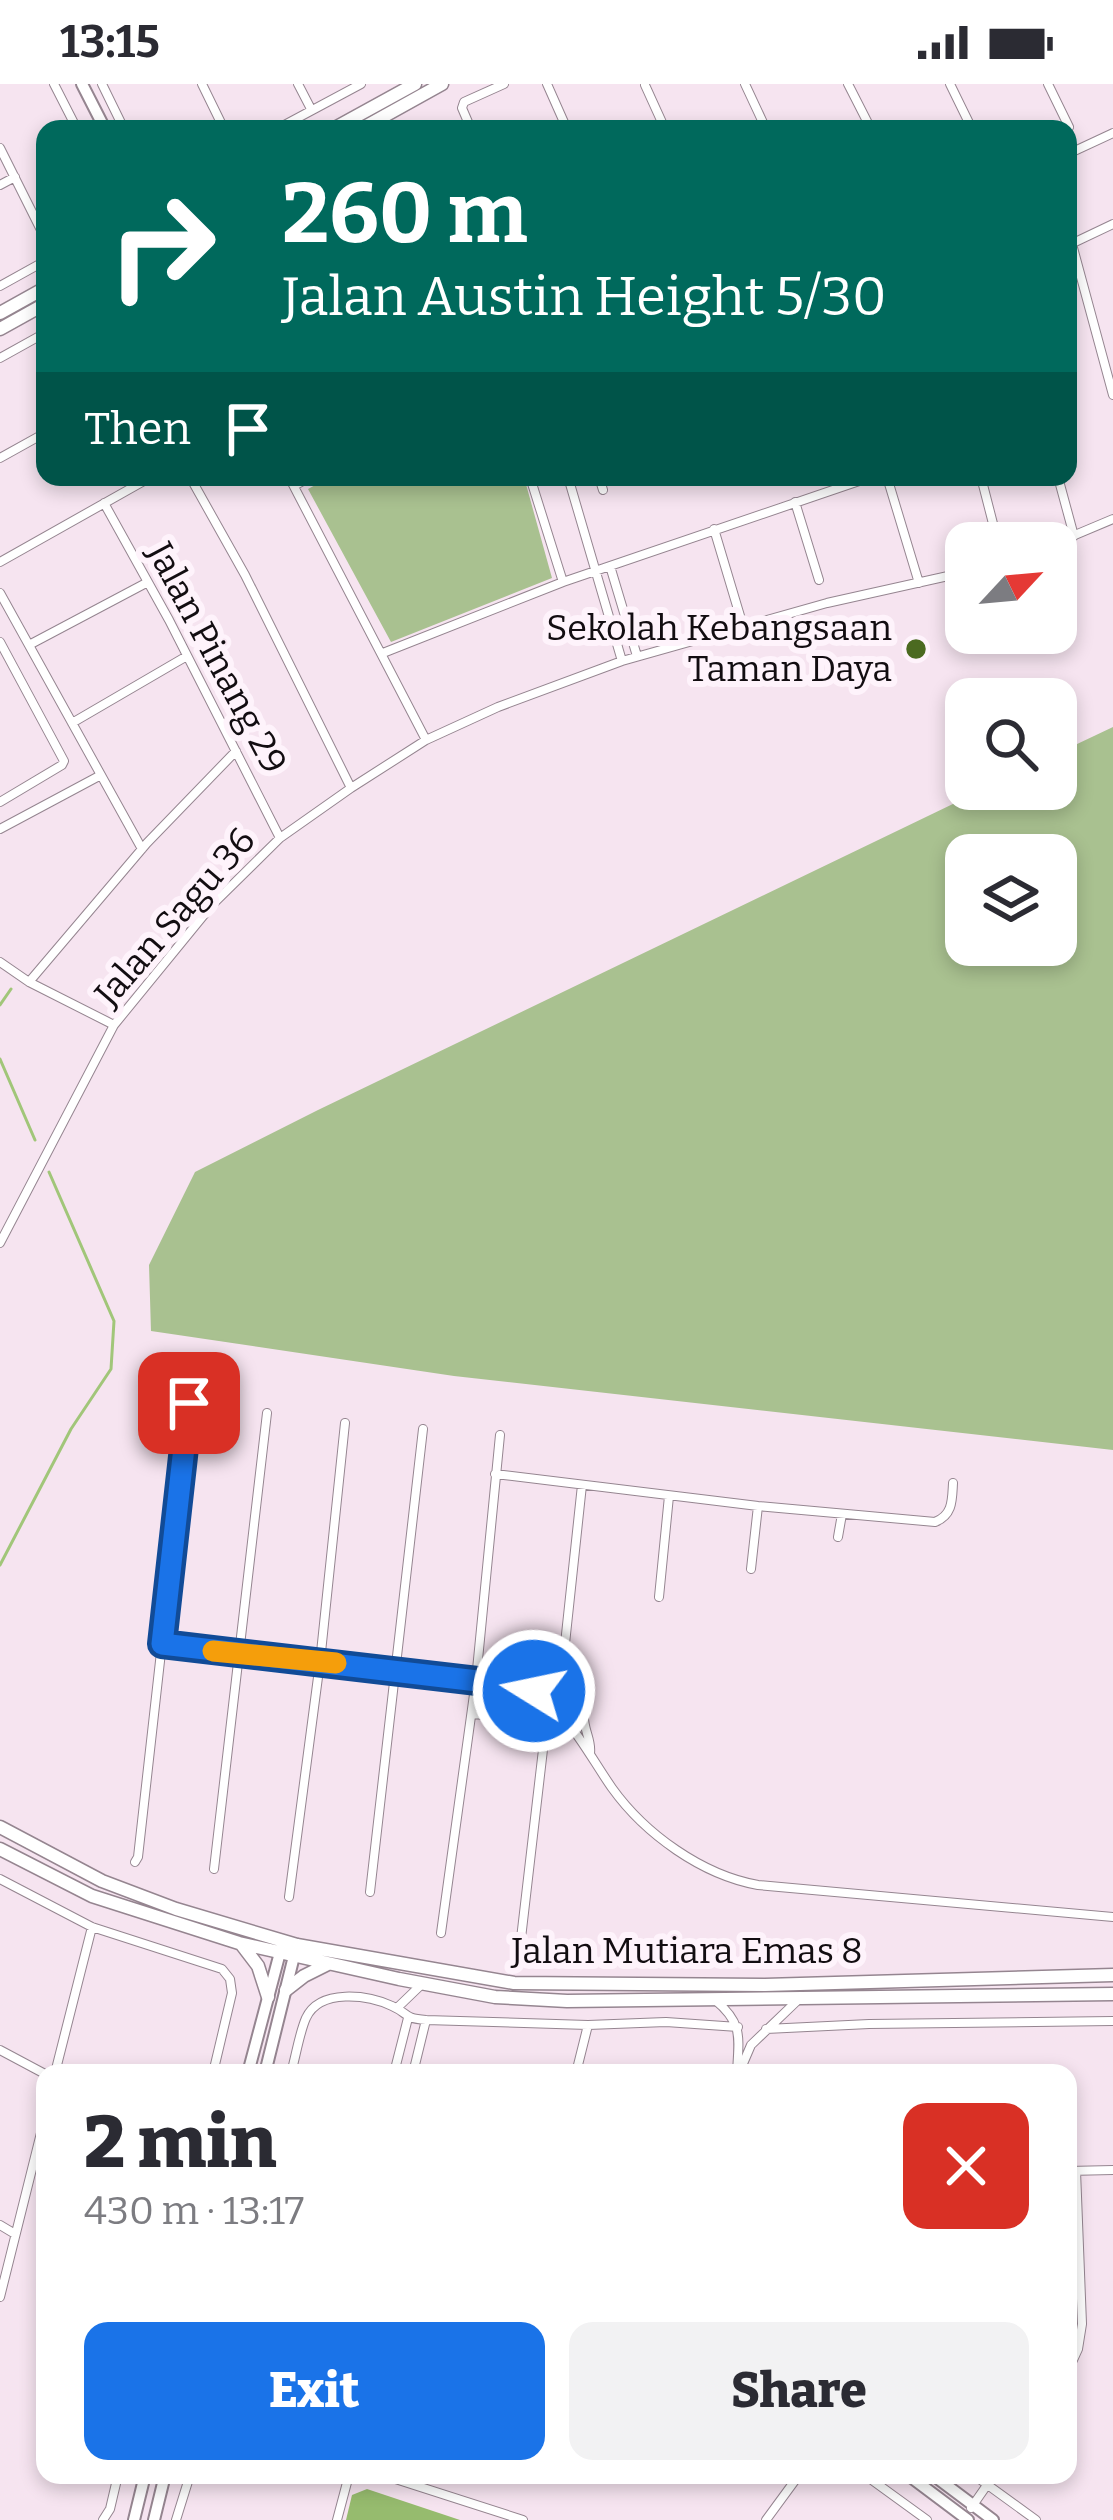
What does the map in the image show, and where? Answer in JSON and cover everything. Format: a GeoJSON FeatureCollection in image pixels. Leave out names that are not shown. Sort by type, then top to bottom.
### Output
{"type":"FeatureCollection","features":[{"type":"Feature","properties":{"kind":"main road"},"geometry":{"type":"LineString","coordinates":[[349,120],[415,84]]}},
{"type":"Feature","properties":{"kind":"main road"},"geometry":{"type":"LineString","coordinates":[[377,120],[442,84]]}},
{"type":"Feature","properties":{"kind":"main road"},"geometry":{"type":"LineString","coordinates":[[0,313],[36,293]]}},
{"type":"Feature","properties":{"kind":"main road"},"geometry":{"type":"LineString","coordinates":[[0,329],[36,309]]}},
{"type":"Feature","properties":{"kind":"main road","name":"Jalan Mutiara Emas 8"},"geometry":{"type":"LineString","coordinates":[[0,1827],[102,1881],[329,1964],[495,1997],[1113,1994]]}},
{"type":"Feature","properties":{"kind":"main road","name":"Jalan Mutiara Emas 8"},"geometry":{"type":"LineString","coordinates":[[0,1849],[92,1897],[239,1942],[514,1983],[765,1985],[1113,1975]]}},
{"type":"Feature","properties":{"kind":"main road"},"geometry":{"type":"LineString","coordinates":[[239,1942],[258,1966],[268,1997]]}},
{"type":"Feature","properties":{"kind":"main road"},"geometry":{"type":"LineString","coordinates":[[286,1990],[329,1964]]}},
{"type":"Feature","properties":{"kind":"street"},"geometry":{"type":"LineString","coordinates":[[54,84],[72,120]]}},
{"type":"Feature","properties":{"kind":"street"},"geometry":{"type":"LineString","coordinates":[[82,84],[100,120]]}},
{"type":"Feature","properties":{"kind":"street"},"geometry":{"type":"LineString","coordinates":[[102,84],[120,120]]}},
{"type":"Feature","properties":{"kind":"street"},"geometry":{"type":"LineString","coordinates":[[202,84],[220,120]]}},
{"type":"Feature","properties":{"kind":"street"},"geometry":{"type":"LineString","coordinates":[[298,84],[311,109]]}},
{"type":"Feature","properties":{"kind":"street"},"geometry":{"type":"LineString","coordinates":[[292,120],[361,84]]}},
{"type":"Feature","properties":{"kind":"street"},"geometry":{"type":"LineString","coordinates":[[467,120],[464,103],[504,84]]}},
{"type":"Feature","properties":{"kind":"street"},"geometry":{"type":"LineString","coordinates":[[548,84],[563,120]]}},
{"type":"Feature","properties":{"kind":"street"},"geometry":{"type":"LineString","coordinates":[[745,84],[762,120]]}},
{"type":"Feature","properties":{"kind":"street"},"geometry":{"type":"LineString","coordinates":[[848,84],[866,120]]}},
{"type":"Feature","properties":{"kind":"street"},"geometry":{"type":"LineString","coordinates":[[950,84],[968,120]]}},
{"type":"Feature","properties":{"kind":"street"},"geometry":{"type":"LineString","coordinates":[[1048,84],[1066,120]]}},
{"type":"Feature","properties":{"kind":"street"},"geometry":{"type":"LineString","coordinates":[[645,85],[661,120]]}},
{"type":"Feature","properties":{"kind":"street"},"geometry":{"type":"LineString","coordinates":[[1077,150],[1113,133]]}},
{"type":"Feature","properties":{"kind":"street"},"geometry":{"type":"LineString","coordinates":[[0,148],[36,220]]}},
{"type":"Feature","properties":{"kind":"street"},"geometry":{"type":"LineString","coordinates":[[0,185],[15,177]]}},
{"type":"Feature","properties":{"kind":"street"},"geometry":{"type":"LineString","coordinates":[[1077,242],[1113,224]]}},
{"type":"Feature","properties":{"kind":"street"},"geometry":{"type":"LineString","coordinates":[[0,286],[36,266]]}},
{"type":"Feature","properties":{"kind":"street"},"geometry":{"type":"LineString","coordinates":[[1077,269],[1113,395]]}},
{"type":"Feature","properties":{"kind":"street"},"geometry":{"type":"LineString","coordinates":[[0,358],[36,338]]}},
{"type":"Feature","properties":{"kind":"street"},"geometry":{"type":"LineString","coordinates":[[0,458],[36,438]]}},
{"type":"Feature","properties":{"kind":"street"},"geometry":{"type":"LineString","coordinates":[[0,562],[135,486]]}},
{"type":"Feature","properties":{"kind":"street"},"geometry":{"type":"LineString","coordinates":[[195,486],[351,788]]}},
{"type":"Feature","properties":{"kind":"street"},"geometry":{"type":"LineString","coordinates":[[293,486],[426,740]]}},
{"type":"Feature","properties":{"kind":"street"},"geometry":{"type":"LineString","coordinates":[[533,486],[563,582]]}},
{"type":"Feature","properties":{"kind":"street"},"geometry":{"type":"LineString","coordinates":[[570,486],[622,661]]}},
{"type":"Feature","properties":{"kind":"street"},"geometry":{"type":"LineString","coordinates":[[602,486],[603,490]]}},
{"type":"Feature","properties":{"kind":"street"},"geometry":{"type":"LineString","coordinates":[[383,653],[563,582],[844,486]]}},
{"type":"Feature","properties":{"kind":"street"},"geometry":{"type":"LineString","coordinates":[[890,486],[919,583]]}},
{"type":"Feature","properties":{"kind":"street"},"geometry":{"type":"LineString","coordinates":[[983,486],[993,522]]}},
{"type":"Feature","properties":{"kind":"street"},"geometry":{"type":"LineString","coordinates":[[1060,486],[1070,522]]}},
{"type":"Feature","properties":{"kind":"street"},"geometry":{"type":"LineString","coordinates":[[795,502],[819,580]]}},
{"type":"Feature","properties":{"kind":"street","name":"Jalan Pinang 29"},"geometry":{"type":"LineString","coordinates":[[104,503],[280,838]]}},
{"type":"Feature","properties":{"kind":"street"},"geometry":{"type":"LineString","coordinates":[[1077,535],[1113,519]]}},
{"type":"Feature","properties":{"kind":"street"},"geometry":{"type":"LineString","coordinates":[[714,529],[743,626]]}},
{"type":"Feature","properties":{"kind":"street"},"geometry":{"type":"LineString","coordinates":[[610,566],[637,657]]}},
{"type":"Feature","properties":{"kind":"street","name":"Jalan Sagu 36"},"geometry":{"type":"LineString","coordinates":[[0,1243],[114,1025],[212,905],[280,838],[426,740],[498,706],[622,661],[743,626],[945,577]]}},
{"type":"Feature","properties":{"kind":"street"},"geometry":{"type":"LineString","coordinates":[[28,645],[148,582]]}},
{"type":"Feature","properties":{"kind":"street"},"geometry":{"type":"LineString","coordinates":[[0,593],[142,849]]}},
{"type":"Feature","properties":{"kind":"street"},"geometry":{"type":"LineString","coordinates":[[0,642],[64,761],[0,802]]}},
{"type":"Feature","properties":{"kind":"street"},"geometry":{"type":"LineString","coordinates":[[72,723],[187,656]]}},
{"type":"Feature","properties":{"kind":"street"},"geometry":{"type":"LineString","coordinates":[[29,982],[142,849],[236,751]]}},
{"type":"Feature","properties":{"kind":"street"},"geometry":{"type":"LineString","coordinates":[[0,829],[101,775]]}},
{"type":"Feature","properties":{"kind":"street"},"geometry":{"type":"LineString","coordinates":[[0,962],[114,1025]]}},
{"type":"Feature","properties":{"kind":"street"},"geometry":{"type":"LineString","coordinates":[[135,1862],[189,1403]]}},
{"type":"Feature","properties":{"kind":"street"},"geometry":{"type":"LineString","coordinates":[[214,1869],[267,1413]]}},
{"type":"Feature","properties":{"kind":"street"},"geometry":{"type":"LineString","coordinates":[[289,1897],[345,1423]]}},
{"type":"Feature","properties":{"kind":"street"},"geometry":{"type":"LineString","coordinates":[[370,1892],[423,1429]]}},
{"type":"Feature","properties":{"kind":"street"},"geometry":{"type":"LineString","coordinates":[[442,1933],[472,1714],[481,1681],[500,1435]]}},
{"type":"Feature","properties":{"kind":"street"},"geometry":{"type":"LineString","coordinates":[[495,1474],[935,1522],[945,1519],[951,1509],[953,1483]]}},
{"type":"Feature","properties":{"kind":"street"},"geometry":{"type":"LineString","coordinates":[[564,1653],[582,1484]]}},
{"type":"Feature","properties":{"kind":"street"},"geometry":{"type":"LineString","coordinates":[[659,1597],[669,1496]]}},
{"type":"Feature","properties":{"kind":"street"},"geometry":{"type":"LineString","coordinates":[[751,1569],[758,1506]]}},
{"type":"Feature","properties":{"kind":"street"},"geometry":{"type":"LineString","coordinates":[[838,1537],[842,1514]]}},
{"type":"Feature","properties":{"kind":"street"},"geometry":{"type":"LineString","coordinates":[[162,1644],[397,1670],[538,1693],[566,1719],[613,1790],[638,1818],[686,1855],[726,1877],[758,1885],[1113,1917]]}},
{"type":"Feature","properties":{"kind":"street"},"geometry":{"type":"LineString","coordinates":[[481,1681],[572,1685],[581,1690],[590,1753]]}},
{"type":"Feature","properties":{"kind":"street"},"geometry":{"type":"LineString","coordinates":[[551,1704],[561,1686]]}},
{"type":"Feature","properties":{"kind":"street"},"geometry":{"type":"LineString","coordinates":[[566,1719],[584,1710]]}},
{"type":"Feature","properties":{"kind":"street"},"geometry":{"type":"LineString","coordinates":[[472,1714],[529,1722],[544,1741],[520,1947]]}},
{"type":"Feature","properties":{"kind":"street"},"geometry":{"type":"LineString","coordinates":[[0,1879],[92,1927],[216,1966],[230,1979],[232,1993],[215,2064]]}},
{"type":"Feature","properties":{"kind":"street"},"geometry":{"type":"LineString","coordinates":[[58,2064],[92,1927]]}},
{"type":"Feature","properties":{"kind":"street"},"geometry":{"type":"LineString","coordinates":[[267,2064],[286,1990],[288,1949]]}},
{"type":"Feature","properties":{"kind":"street"},"geometry":{"type":"LineString","coordinates":[[250,2064],[268,1997],[288,1949]]}},
{"type":"Feature","properties":{"kind":"street"},"geometry":{"type":"LineString","coordinates":[[397,2008],[423,1983]]}},
{"type":"Feature","properties":{"kind":"street"},"geometry":{"type":"LineString","coordinates":[[294,2064],[314,2008],[326,2001],[355,1997],[397,2008],[408,2018],[426,2020],[738,2026]]}},
{"type":"Feature","properties":{"kind":"street"},"geometry":{"type":"LineString","coordinates":[[714,1999],[738,2026],[738,2064]]}},
{"type":"Feature","properties":{"kind":"street"},"geometry":{"type":"LineString","coordinates":[[742,2064],[751,2045],[799,1999]]}},
{"type":"Feature","properties":{"kind":"street"},"geometry":{"type":"LineString","coordinates":[[396,2064],[408,2018]]}},
{"type":"Feature","properties":{"kind":"street"},"geometry":{"type":"LineString","coordinates":[[415,2064],[426,2020]]}},
{"type":"Feature","properties":{"kind":"street"},"geometry":{"type":"LineString","coordinates":[[766,2029],[1113,2020]]}},
{"type":"Feature","properties":{"kind":"street"},"geometry":{"type":"LineString","coordinates":[[578,2064],[588,2025]]}},
{"type":"Feature","properties":{"kind":"street"},"geometry":{"type":"LineString","coordinates":[[0,2050],[36,2069]]}},
{"type":"Feature","properties":{"kind":"street"},"geometry":{"type":"LineString","coordinates":[[0,2297],[36,2151]]}},
{"type":"Feature","properties":{"kind":"street"},"geometry":{"type":"LineString","coordinates":[[1077,2171],[1113,2170]]}},
{"type":"Feature","properties":{"kind":"street"},"geometry":{"type":"LineString","coordinates":[[0,2225],[15,2234]]}},
{"type":"Feature","properties":{"kind":"street"},"geometry":{"type":"LineString","coordinates":[[1077,2248],[1082,2324],[1077,2351]]}},
{"type":"Feature","properties":{"kind":"street"},"geometry":{"type":"LineString","coordinates":[[103,2520],[116,2484]]}},
{"type":"Feature","properties":{"kind":"street"},"geometry":{"type":"LineString","coordinates":[[134,2520],[144,2484]]}},
{"type":"Feature","properties":{"kind":"street"},"geometry":{"type":"LineString","coordinates":[[154,2520],[163,2484]]}},
{"type":"Feature","properties":{"kind":"street"},"geometry":{"type":"LineString","coordinates":[[176,2520],[187,2484]]}},
{"type":"Feature","properties":{"kind":"street"},"geometry":{"type":"LineString","coordinates":[[337,2520],[347,2484]]}},
{"type":"Feature","properties":{"kind":"street"},"geometry":{"type":"LineString","coordinates":[[411,2484],[523,2520]]}},
{"type":"Feature","properties":{"kind":"street"},"geometry":{"type":"LineString","coordinates":[[766,2520],[793,2484]]}},
{"type":"Feature","properties":{"kind":"street"},"geometry":{"type":"LineString","coordinates":[[877,2484],[927,2520]]}},
{"type":"Feature","properties":{"kind":"street"},"geometry":{"type":"LineString","coordinates":[[920,2484],[966,2519],[987,2485],[1036,2520]]}},
{"type":"Feature","properties":{"kind":"street"},"geometry":{"type":"LineString","coordinates":[[945,2484],[993,2520]]}},
{"type":"Feature","properties":{"kind":"green space"},"geometry":{"type":"Polygon","coordinates":[[[526,486],[552,578],[391,642],[308,489],[526,486]]]}},
{"type":"Feature","properties":{"kind":"green space"},"geometry":{"type":"Polygon","coordinates":[[[1113,727],[1113,1450],[454,1376],[151,1331],[149,1265],[195,1172],[945,808],[1077,810],[1077,744],[1113,727]]]}},
{"type":"Feature","properties":{"kind":"green space"},"geometry":{"type":"Polygon","coordinates":[[[367,2489],[460,2520],[346,2520],[352,2495],[367,2489]]]}},
{"type":"Feature","properties":{"kind":"waterway"},"geometry":{"type":"LineString","coordinates":[[0,1005],[11,989]]}},
{"type":"Feature","properties":{"kind":"waterway"},"geometry":{"type":"LineString","coordinates":[[0,1059],[35,1140]]}},
{"type":"Feature","properties":{"kind":"waterway"},"geometry":{"type":"LineString","coordinates":[[0,1565],[71,1429],[111,1369],[114,1321],[49,1172]]}},
{"type":"Feature","properties":{"kind":"slow traffic"},"geometry":{"type":"LineString","coordinates":[[213,1651],[336,1663]]}},
{"type":"Feature","properties":{"kind":"place","name":"Sekolah Kebangsaan Taman Daya"},"geometry":{"type":"Point","coordinates":[916,649]}},
{"type":"Feature","properties":{"kind":"route"},"geometry":{"type":"LineString","coordinates":[[189,1403],[162,1644],[397,1670],[534,1691]]}}]}
